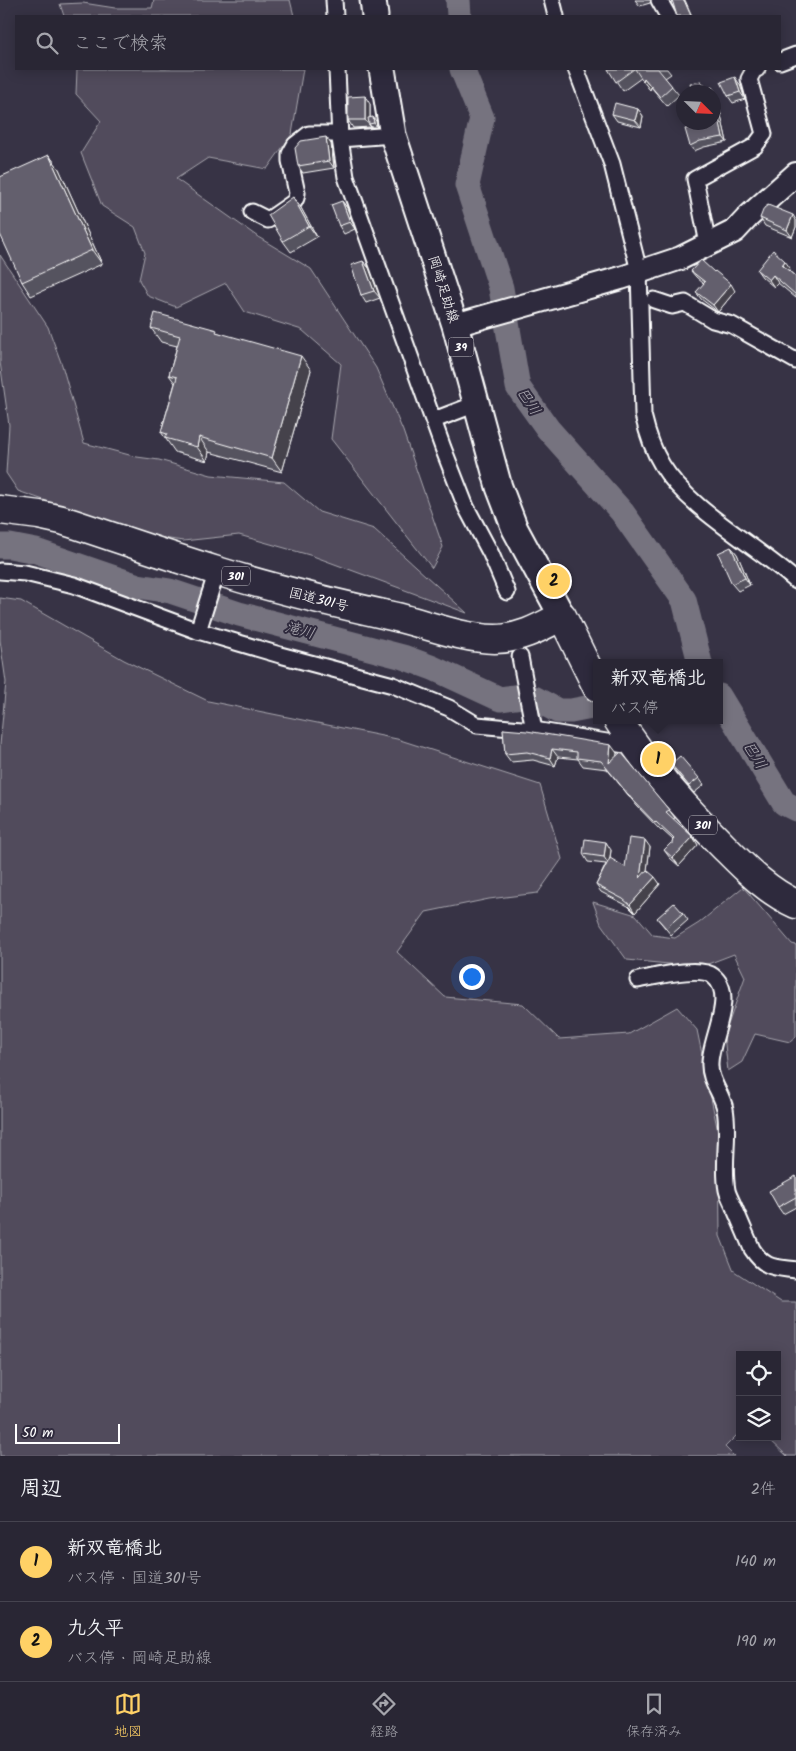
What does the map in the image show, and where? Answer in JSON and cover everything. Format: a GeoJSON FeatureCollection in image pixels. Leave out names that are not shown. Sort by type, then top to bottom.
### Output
{"type":"FeatureCollection","features":[{"type":"Feature","properties":{"kind":"highway","name":"国道301号"},"geometry":{"type":"LineString","coordinates":[[0,510],[62,520],[217,571],[447,632],[496,639],[514,637],[532,632],[562,616]]}},
{"type":"Feature","properties":{"kind":"highway"},"geometry":{"type":"LineString","coordinates":[[562,616],[593,679]]}},
{"type":"Feature","properties":{"kind":"highway","name":"301"},"geometry":{"type":"LineString","coordinates":[[627,732],[666,786],[748,871],[768,889],[796,904]]}},
{"type":"Feature","properties":{"kind":"main road"},"geometry":{"type":"LineString","coordinates":[[373,0],[375,15]]}},
{"type":"Feature","properties":{"kind":"main road","name":"岡崎足助線"},"geometry":{"type":"LineString","coordinates":[[382,70],[394,135],[466,322],[476,404],[499,487],[515,529],[562,616]]}},
{"type":"Feature","properties":{"kind":"street"},"geometry":{"type":"LineString","coordinates":[[334,0],[335,15]]}},
{"type":"Feature","properties":{"kind":"street"},"geometry":{"type":"LineString","coordinates":[[552,0],[556,15]]}},
{"type":"Feature","properties":{"kind":"street"},"geometry":{"type":"LineString","coordinates":[[659,0],[667,15]]}},
{"type":"Feature","properties":{"kind":"street"},"geometry":{"type":"LineString","coordinates":[[781,61],[796,55]]}},
{"type":"Feature","properties":{"kind":"street"},"geometry":{"type":"LineString","coordinates":[[337,70],[340,137],[346,177],[443,448],[466,507],[491,554],[507,592]]}},
{"type":"Feature","properties":{"kind":"street"},"geometry":{"type":"LineString","coordinates":[[576,70],[612,164],[630,274],[643,415],[653,448],[662,466],[696,504],[782,568],[796,581]]}},
{"type":"Feature","properties":{"kind":"street"},"geometry":{"type":"LineString","coordinates":[[708,244],[695,179],[755,146],[764,134],[749,79],[754,70]]}},
{"type":"Feature","properties":{"kind":"street"},"geometry":{"type":"LineString","coordinates":[[252,212],[268,220],[294,202],[297,193],[290,154],[295,145],[309,134],[340,137],[394,135]]}},
{"type":"Feature","properties":{"kind":"street"},"geometry":{"type":"LineString","coordinates":[[466,322],[681,258],[735,231],[796,174]]}},
{"type":"Feature","properties":{"kind":"street"},"geometry":{"type":"LineString","coordinates":[[654,300],[672,306],[685,304],[713,320],[732,325],[796,361]]}},
{"type":"Feature","properties":{"kind":"street"},"geometry":{"type":"LineString","coordinates":[[434,420],[476,404]]}},
{"type":"Feature","properties":{"kind":"street"},"geometry":{"type":"LineString","coordinates":[[0,571],[25,573],[74,585],[198,631],[393,685],[449,708],[477,725],[533,724],[627,732]]}},
{"type":"Feature","properties":{"kind":"street"},"geometry":{"type":"LineString","coordinates":[[198,631],[217,571]]}},
{"type":"Feature","properties":{"kind":"street"},"geometry":{"type":"LineString","coordinates":[[520,657],[533,724]]}},
{"type":"Feature","properties":{"kind":"street"},"geometry":{"type":"LineString","coordinates":[[638,980],[678,972],[705,972],[713,975],[719,982],[723,991],[722,1011],[710,1062],[711,1077],[725,1108],[727,1190],[752,1250],[757,1257],[770,1267],[796,1270]]}},
{"type":"Feature","properties":{"kind":"shaded area"},"geometry":{"type":"Polygon","coordinates":[[[154,0],[290,0],[294,15],[64,15],[60,4],[83,3],[115,8],[152,8],[154,0]]]}},
{"type":"Feature","properties":{"kind":"shaded area"},"geometry":{"type":"Polygon","coordinates":[[[77,70],[303,70],[292,134],[267,169],[208,158],[176,179],[258,237],[311,269],[376,368],[403,431],[443,547],[432,568],[331,439],[341,364],[302,330],[245,312],[226,283],[176,307],[148,296],[139,280],[145,253],[135,227],[102,206],[81,153],[101,121],[76,94],[77,70]]]}},
{"type":"Feature","properties":{"kind":"shaded area"},"geometry":{"type":"Polygon","coordinates":[[[0,255],[48,327],[62,365],[84,443],[137,457],[159,460],[211,475],[284,482],[319,512],[374,529],[467,613],[313,556],[239,535],[183,541],[143,535],[18,491],[6,473],[9,425],[0,362],[0,255]]]}},
{"type":"Feature","properties":{"kind":"shaded area"},"geometry":{"type":"Polygon","coordinates":[[[0,598],[21,601],[124,660],[208,701],[397,739],[540,785],[562,859],[538,893],[489,899],[426,912],[397,952],[445,997],[523,1004],[559,1039],[629,1034],[677,1007],[697,1030],[719,1137],[720,1236],[734,1271],[781,1302],[796,1302],[796,1456],[787,1456],[771,1441],[781,1441],[781,1351],[736,1351],[736,1436],[725,1447],[734,1456],[0,1456],[0,745],[6,682],[0,640],[0,598]]]}},
{"type":"Feature","properties":{"kind":"shaded area"},"geometry":{"type":"Polygon","coordinates":[[[743,887],[792,944],[796,945],[796,1037],[790,1042],[755,1034],[742,1062],[728,1071],[724,1036],[745,977],[734,954],[700,967],[627,960],[601,924],[593,902],[636,915],[653,935],[675,938],[699,923],[743,887]]]}},
{"type":"Feature","properties":{"kind":"building"},"geometry":{"type":"Polygon","coordinates":[[[672,0],[684,0],[691,15],[677,15],[672,0]]]}},
{"type":"Feature","properties":{"kind":"building"},"geometry":{"type":"Polygon","coordinates":[[[609,70],[633,70],[616,82],[609,70]]]}},
{"type":"Feature","properties":{"kind":"building"},"geometry":{"type":"Polygon","coordinates":[[[636,70],[659,70],[672,86],[660,97],[644,78],[643,81],[636,70]]]}},
{"type":"Feature","properties":{"kind":"building"},"geometry":{"type":"Polygon","coordinates":[[[735,77],[740,92],[728,96],[721,82],[735,77]]]}},
{"type":"Feature","properties":{"kind":"building"},"geometry":{"type":"Polygon","coordinates":[[[701,81],[702,85],[690,85],[690,83],[701,81]]]}},
{"type":"Feature","properties":{"kind":"building"},"geometry":{"type":"Polygon","coordinates":[[[365,96],[365,120],[348,120],[348,97],[365,96]]]}},
{"type":"Feature","properties":{"kind":"building"},"geometry":{"type":"Polygon","coordinates":[[[615,103],[638,109],[635,120],[612,114],[615,103]]]}},
{"type":"Feature","properties":{"kind":"building"},"geometry":{"type":"Polygon","coordinates":[[[373,117],[374,123],[369,124],[368,118],[373,117]]]}},
{"type":"Feature","properties":{"kind":"building"},"geometry":{"type":"Polygon","coordinates":[[[721,127],[723,137],[700,141],[690,146],[685,130],[721,130],[721,127]]]}},
{"type":"Feature","properties":{"kind":"building"},"geometry":{"type":"Polygon","coordinates":[[[326,137],[329,161],[298,166],[295,148],[301,141],[326,137]]]}},
{"type":"Feature","properties":{"kind":"building"},"geometry":{"type":"Polygon","coordinates":[[[49,155],[92,250],[22,282],[0,234],[0,177],[49,155]]]}},
{"type":"Feature","properties":{"kind":"building"},"geometry":{"type":"Polygon","coordinates":[[[293,197],[309,226],[283,241],[268,215],[293,197]]]}},
{"type":"Feature","properties":{"kind":"building"},"geometry":{"type":"Polygon","coordinates":[[[342,201],[350,222],[339,226],[331,205],[342,201]]]}},
{"type":"Feature","properties":{"kind":"building"},"geometry":{"type":"Polygon","coordinates":[[[768,205],[793,215],[787,230],[760,218],[764,208],[768,205]]]}},
{"type":"Feature","properties":{"kind":"building"},"geometry":{"type":"Polygon","coordinates":[[[773,250],[785,261],[782,265],[796,277],[796,295],[773,275],[769,280],[757,270],[773,250]]]}},
{"type":"Feature","properties":{"kind":"building"},"geometry":{"type":"Polygon","coordinates":[[[701,260],[731,284],[713,305],[696,292],[705,282],[691,271],[701,260]]]}},
{"type":"Feature","properties":{"kind":"building"},"geometry":{"type":"Polygon","coordinates":[[[363,261],[374,291],[361,295],[351,265],[363,261]]]}},
{"type":"Feature","properties":{"kind":"building"},"geometry":{"type":"Polygon","coordinates":[[[155,313],[301,356],[272,458],[199,437],[197,447],[165,438],[167,434],[161,432],[177,377],[169,375],[180,336],[151,328],[155,313]]]}},
{"type":"Feature","properties":{"kind":"building"},"geometry":{"type":"Polygon","coordinates":[[[731,547],[745,578],[732,584],[718,553],[731,547]]]}},
{"type":"Feature","properties":{"kind":"building"},"geometry":{"type":"Polygon","coordinates":[[[503,729],[527,731],[611,745],[609,763],[621,752],[669,810],[666,812],[693,837],[673,858],[664,850],[671,843],[674,843],[672,841],[674,839],[655,823],[631,798],[601,761],[577,758],[577,752],[552,749],[550,758],[527,752],[505,754],[503,729]]]}},
{"type":"Feature","properties":{"kind":"building"},"geometry":{"type":"Polygon","coordinates":[[[680,756],[699,778],[689,786],[671,764],[680,756]]]}},
{"type":"Feature","properties":{"kind":"building"},"geometry":{"type":"Polygon","coordinates":[[[629,838],[645,840],[640,878],[647,870],[655,877],[630,905],[623,899],[596,885],[610,858],[625,867],[629,838]]]}},
{"type":"Feature","properties":{"kind":"building"},"geometry":{"type":"Polygon","coordinates":[[[585,839],[606,842],[604,857],[583,854],[585,839]]]}},
{"type":"Feature","properties":{"kind":"building"},"geometry":{"type":"Polygon","coordinates":[[[674,903],[683,913],[666,928],[657,918],[674,903]]]}},
{"type":"Feature","properties":{"kind":"building"},"geometry":{"type":"Polygon","coordinates":[[[796,1176],[796,1197],[778,1207],[769,1191],[796,1176]]]}},
{"type":"Feature","properties":{"kind":"waterway","name":"巴川"},"geometry":{"type":"LineString","coordinates":[[458,0],[459,15]]}},
{"type":"Feature","properties":{"kind":"waterway","name":"巴川"},"geometry":{"type":"LineString","coordinates":[[462,70],[482,118],[467,185],[501,288],[518,387],[548,429],[622,512],[684,600],[699,659]]}},
{"type":"Feature","properties":{"kind":"waterway","name":"滝川"},"geometry":{"type":"LineString","coordinates":[[0,546],[36,551],[138,586],[170,591],[239,614],[403,657],[433,668],[500,699],[522,696],[534,698],[558,711],[571,711],[593,707]]}},
{"type":"Feature","properties":{"kind":"waterway","name":"巴川"},"geometry":{"type":"LineString","coordinates":[[723,703],[784,803],[796,809]]}},
{"type":"Feature","properties":{"kind":"place","name":"九久平"},"geometry":{"type":"Point","coordinates":[554,581]}},
{"type":"Feature","properties":{"kind":"place","name":"新双竜橋北"},"geometry":{"type":"Point","coordinates":[658,759]}}]}
